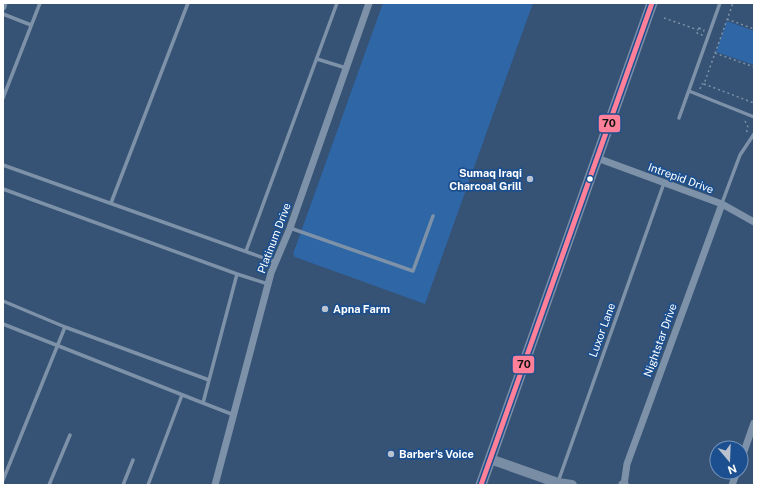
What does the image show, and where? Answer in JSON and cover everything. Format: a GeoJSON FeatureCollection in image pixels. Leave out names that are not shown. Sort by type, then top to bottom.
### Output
{"type":"FeatureCollection","features":[{"type":"Feature","properties":{"kind":"main road"},"geometry":{"type":"LineString","coordinates":[[481,485],[652,3]]}},
{"type":"Feature","properties":{"kind":"street","name":"Platinum Drive"},"geometry":{"type":"LineString","coordinates":[[215,485],[268,285],[290,228],[369,3]]}},
{"type":"Feature","properties":{"kind":"street","name":"Intrepid Drive"},"geometry":{"type":"LineString","coordinates":[[597,158],[722,204],[754,222]]}},
{"type":"Feature","properties":{"kind":"street","name":"Nightstar Drive"},"geometry":{"type":"LineString","coordinates":[[624,485],[627,464],[722,204]]}},
{"type":"Feature","properties":{"kind":"street"},"geometry":{"type":"LineString","coordinates":[[748,440],[754,423]]}},
{"type":"Feature","properties":{"kind":"street"},"geometry":{"type":"LineString","coordinates":[[490,459],[558,483],[572,485]]}},
{"type":"Feature","properties":{"kind":"lane"},"geometry":{"type":"LineString","coordinates":[[3,98],[40,3]]}},
{"type":"Feature","properties":{"kind":"lane"},"geometry":{"type":"LineString","coordinates":[[111,203],[188,3]]}},
{"type":"Feature","properties":{"kind":"lane"},"geometry":{"type":"LineString","coordinates":[[246,251],[338,3]]}},
{"type":"Feature","properties":{"kind":"lane"},"geometry":{"type":"LineString","coordinates":[[679,118],[720,3]]}},
{"type":"Feature","properties":{"kind":"lane"},"geometry":{"type":"LineString","coordinates":[[3,14],[31,26]]}},
{"type":"Feature","properties":{"kind":"lane"},"geometry":{"type":"LineString","coordinates":[[317,59],[346,68]]}},
{"type":"Feature","properties":{"kind":"lane"},"geometry":{"type":"LineString","coordinates":[[689,91],[754,117]]}},
{"type":"Feature","properties":{"kind":"lane"},"geometry":{"type":"LineString","coordinates":[[722,204],[740,155],[754,134]]}},
{"type":"Feature","properties":{"kind":"lane"},"geometry":{"type":"LineString","coordinates":[[3,165],[276,262]]}},
{"type":"Feature","properties":{"kind":"lane","name":"Luxor Lane"},"geometry":{"type":"LineString","coordinates":[[558,483],[664,183]]}},
{"type":"Feature","properties":{"kind":"lane"},"geometry":{"type":"LineString","coordinates":[[3,189],[268,285]]}},
{"type":"Feature","properties":{"kind":"lane"},"geometry":{"type":"LineString","coordinates":[[290,228],[413,271],[433,216]]}},
{"type":"Feature","properties":{"kind":"lane"},"geometry":{"type":"LineString","coordinates":[[203,403],[238,274]]}},
{"type":"Feature","properties":{"kind":"lane"},"geometry":{"type":"LineString","coordinates":[[3,301],[209,380]]}},
{"type":"Feature","properties":{"kind":"lane"},"geometry":{"type":"LineString","coordinates":[[3,324],[234,415]]}},
{"type":"Feature","properties":{"kind":"lane"},"geometry":{"type":"LineString","coordinates":[[3,480],[65,326]]}},
{"type":"Feature","properties":{"kind":"lane"},"geometry":{"type":"LineString","coordinates":[[148,485],[182,395]]}},
{"type":"Feature","properties":{"kind":"lane"},"geometry":{"type":"LineString","coordinates":[[49,485],[70,435]]}},
{"type":"Feature","properties":{"kind":"lane"},"geometry":{"type":"LineString","coordinates":[[123,485],[133,460]]}},
{"type":"Feature","properties":{"kind":"path"},"geometry":{"type":"LineString","coordinates":[[698,95],[702,84],[704,84],[733,3]]}},
{"type":"Feature","properties":{"kind":"path"},"geometry":{"type":"LineString","coordinates":[[664,18],[698,30]]}},
{"type":"Feature","properties":{"kind":"path"},"geometry":{"type":"LineString","coordinates":[[727,19],[754,29]]}},
{"type":"Feature","properties":{"kind":"path"},"geometry":{"type":"LineString","coordinates":[[715,53],[754,67]]}},
{"type":"Feature","properties":{"kind":"path"},"geometry":{"type":"LineString","coordinates":[[704,84],[754,103]]}},
{"type":"Feature","properties":{"kind":"path"},"geometry":{"type":"LineString","coordinates":[[744,119],[747,126],[746,134]]}},
{"type":"Feature","properties":{"kind":"shaded area"},"geometry":{"type":"Polygon","coordinates":[[[383,3],[533,3],[425,304],[295,257],[293,254],[383,3]]]}},
{"type":"Feature","properties":{"kind":"shaded area"},"geometry":{"type":"Polygon","coordinates":[[[727,21],[754,31],[754,65],[716,52],[727,21]]]}},
{"type":"Feature","properties":{"kind":"transit line","name":"70"},"geometry":{"type":"LineString","coordinates":[[481,485],[652,3]]}},
{"type":"Feature","properties":{"kind":"place","name":"Sumaq Iraqi Charcoal Grill"},"geometry":{"type":"Point","coordinates":[530,179]}},
{"type":"Feature","properties":{"kind":"place","name":"Apna Farm"},"geometry":{"type":"Point","coordinates":[325,309]}},
{"type":"Feature","properties":{"kind":"place","name":"Barber's Voice"},"geometry":{"type":"Point","coordinates":[391,454]}}]}
